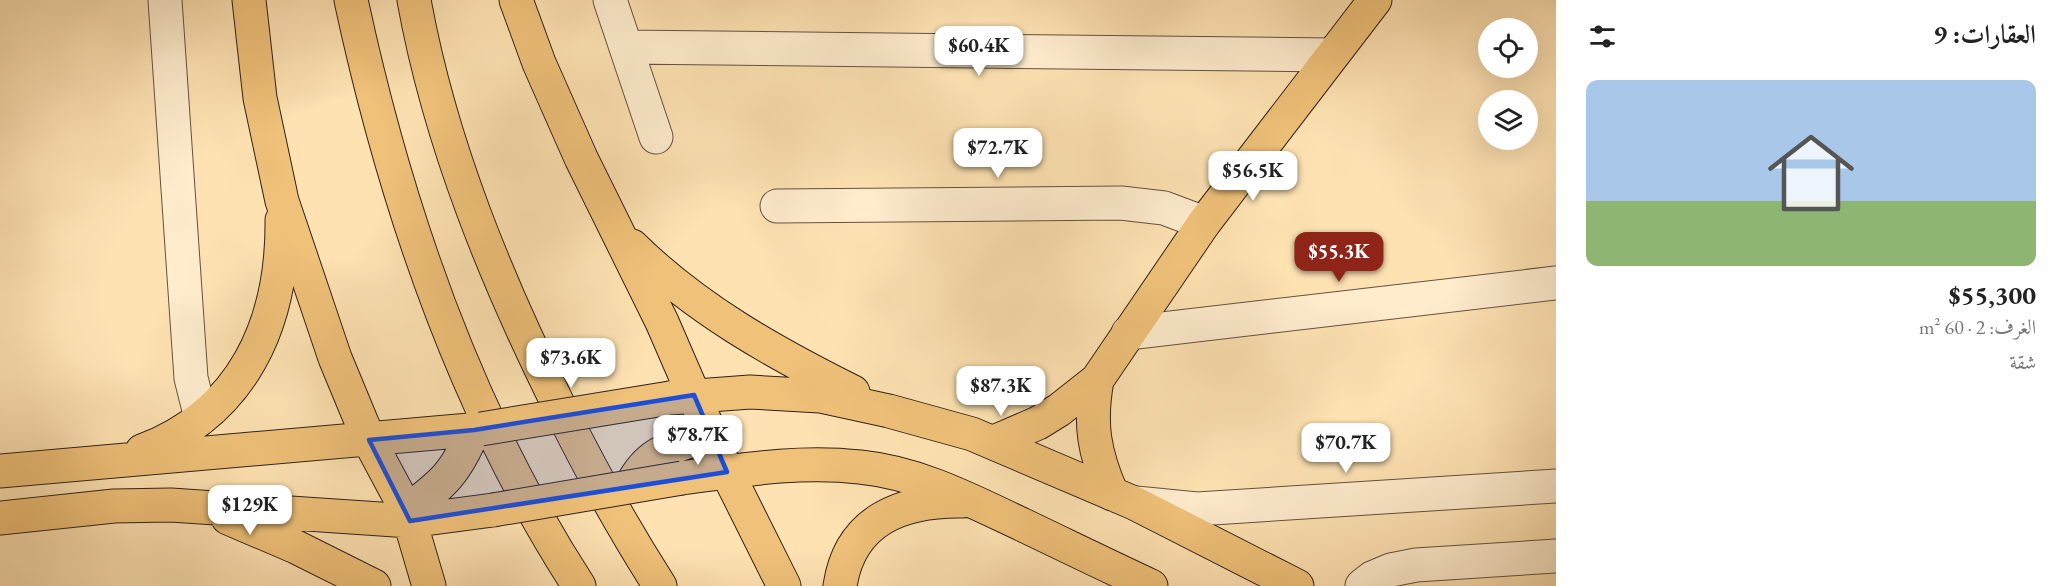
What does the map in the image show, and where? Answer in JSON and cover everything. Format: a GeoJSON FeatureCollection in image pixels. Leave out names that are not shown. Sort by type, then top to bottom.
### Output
{"type":"FeatureCollection","features":[{"type":"Feature","properties":{"kind":"main road"},"geometry":{"type":"LineString","coordinates":[[249,0],[260,98],[282,201],[335,358],[369,440],[408,516],[429,586]]}},
{"type":"Feature","properties":{"kind":"main road"},"geometry":{"type":"LineString","coordinates":[[351,0],[395,174],[446,324],[512,472],[560,558],[579,586]]}},
{"type":"Feature","properties":{"kind":"main road"},"geometry":{"type":"LineString","coordinates":[[414,0],[449,140],[500,279],[538,364],[590,467],[660,586]]}},
{"type":"Feature","properties":{"kind":"main road"},"geometry":{"type":"LineString","coordinates":[[516,0],[539,63],[615,230],[662,322],[682,397],[710,434],[784,586]]}},
{"type":"Feature","properties":{"kind":"main road"},"geometry":{"type":"LineString","coordinates":[[994,442],[1038,423],[1066,405],[1097,380],[1204,223],[1375,0]]}},
{"type":"Feature","properties":{"kind":"main road"},"geometry":{"type":"LineString","coordinates":[[117,460],[179,434],[201,418],[230,391],[254,356],[267,327],[273,303],[280,262],[282,201]]}},
{"type":"Feature","properties":{"kind":"main road"},"geometry":{"type":"LineString","coordinates":[[615,230],[657,270],[708,310],[794,363],[889,411]]}},
{"type":"Feature","properties":{"kind":"main road"},"geometry":{"type":"LineString","coordinates":[[1097,380],[1092,426],[1095,450],[1123,498]]}},
{"type":"Feature","properties":{"kind":"main road"},"geometry":{"type":"LineString","coordinates":[[0,471],[478,430],[682,397],[750,392],[820,396],[889,411],[994,442],[1123,498],[1297,586]]}},
{"type":"Feature","properties":{"kind":"main road"},"geometry":{"type":"LineString","coordinates":[[408,516],[447,480],[478,430]]}},
{"type":"Feature","properties":{"kind":"main road"},"geometry":{"type":"LineString","coordinates":[[0,518],[114,506],[171,505],[408,516],[493,510],[631,486],[675,464],[710,434]]}},
{"type":"Feature","properties":{"kind":"main road"},"geometry":{"type":"LineString","coordinates":[[675,464],[727,472],[768,466],[859,467],[912,477],[954,492],[1151,586]]}},
{"type":"Feature","properties":{"kind":"main road"},"geometry":{"type":"LineString","coordinates":[[840,586],[855,545],[868,527],[883,517],[922,503],[974,502]]}},
{"type":"Feature","properties":{"kind":"main road"},"geometry":{"type":"LineString","coordinates":[[201,507],[296,547],[374,586]]}},
{"type":"Feature","properties":{"kind":"street"},"geometry":{"type":"LineString","coordinates":[[165,0],[191,378],[201,418]]}},
{"type":"Feature","properties":{"kind":"street"},"geometry":{"type":"LineString","coordinates":[[610,0],[656,136]]}},
{"type":"Feature","properties":{"kind":"street"},"geometry":{"type":"LineString","coordinates":[[626,47],[1332,55]]}},
{"type":"Feature","properties":{"kind":"street"},"geometry":{"type":"LineString","coordinates":[[777,206],[1121,203],[1164,208],[1204,223]]}},
{"type":"Feature","properties":{"kind":"street"},"geometry":{"type":"LineString","coordinates":[[1128,333],[1556,284]]}},
{"type":"Feature","properties":{"kind":"street"},"geometry":{"type":"LineString","coordinates":[[1123,498],[1197,509],[1556,486]]}},
{"type":"Feature","properties":{"kind":"street"},"geometry":{"type":"LineString","coordinates":[[1362,586],[1372,578],[1391,570],[1416,565],[1556,556]]}},
{"type":"Feature","properties":{"kind":"highlighted area"},"geometry":{"type":"Polygon","coordinates":[[[694,395],[727,472],[410,521],[369,440],[474,430],[694,395]]]}}]}
